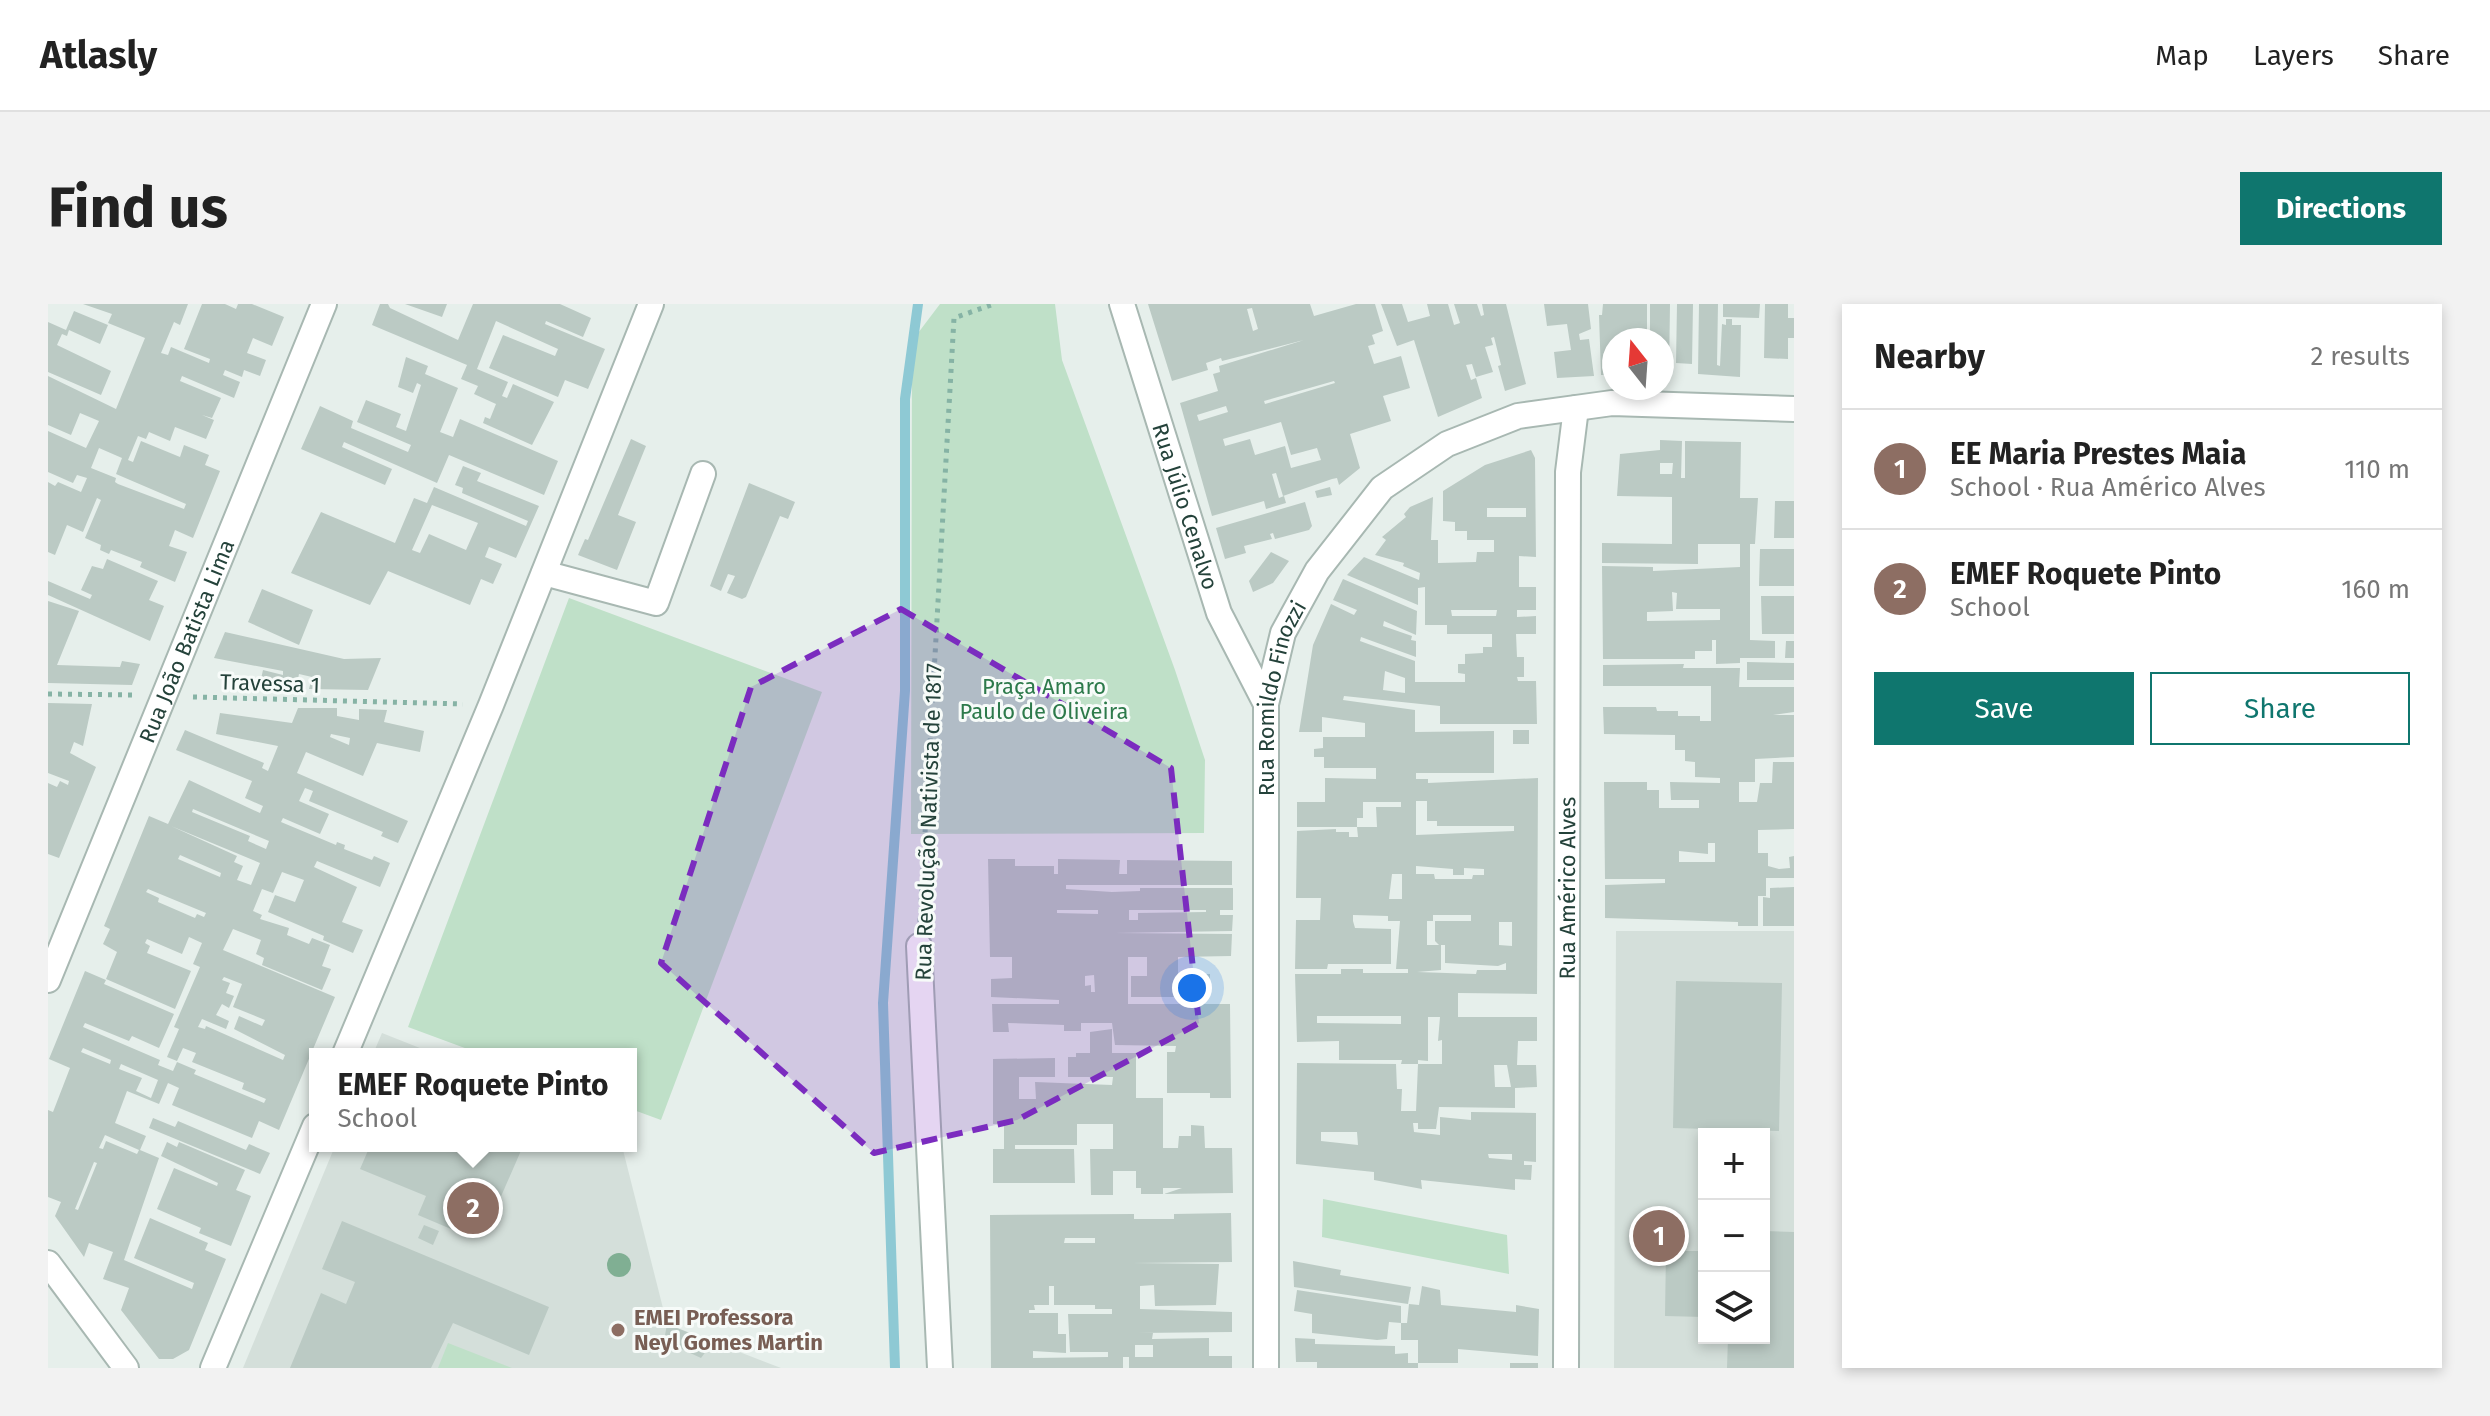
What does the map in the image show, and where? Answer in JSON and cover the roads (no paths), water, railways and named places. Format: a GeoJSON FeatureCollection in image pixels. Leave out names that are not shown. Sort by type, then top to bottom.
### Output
{"type":"FeatureCollection","features":[{"type":"Feature","properties":{"kind":"street","name":"Rua João Batista Lima"},"geometry":{"type":"LineString","coordinates":[[48,980],[324,304]]}},
{"type":"Feature","properties":{"kind":"street"},"geometry":{"type":"LineString","coordinates":[[348,1048],[491,705],[651,304]]}},
{"type":"Feature","properties":{"kind":"street","name":"Rua Júlio Cenalvo"},"geometry":{"type":"LineString","coordinates":[[1122,304],[1219,613],[1266,704]]}},
{"type":"Feature","properties":{"kind":"street","name":"Rua Romildo Finozzi"},"geometry":{"type":"LineString","coordinates":[[1266,1368],[1266,704],[1283,633],[1303,595],[1317,571],[1382,488],[1447,444],[1518,416],[1612,403],[1794,409]]}},
{"type":"Feature","properties":{"kind":"street","name":"Rua Américo Alves"},"geometry":{"type":"LineString","coordinates":[[1566,1368],[1568,472],[1576,408]]}},
{"type":"Feature","properties":{"kind":"street"},"geometry":{"type":"LineString","coordinates":[[544,573],[656,603],[703,474]]}},
{"type":"Feature","properties":{"kind":"street","name":"Rua Revolução Nativista de 1817"},"geometry":{"type":"LineString","coordinates":[[919,946],[940,1368]]}},
{"type":"Feature","properties":{"kind":"street"},"geometry":{"type":"LineString","coordinates":[[213,1368],[309,1140]]}},
{"type":"Feature","properties":{"kind":"street"},"geometry":{"type":"LineString","coordinates":[[48,1263],[126,1368]]}},
{"type":"Feature","properties":{"kind":"waterway"},"geometry":{"type":"LineString","coordinates":[[895,1368],[883,1003],[905,691],[905,399],[918,304]]}},
{"type":"Feature","properties":{"kind":"place","name":"EMEF Roquete Pinto"},"geometry":{"type":"Point","coordinates":[473,1208]}},
{"type":"Feature","properties":{"kind":"place","name":"EE Maria Prestes Maia"},"geometry":{"type":"Point","coordinates":[1659,1236]}},
{"type":"Feature","properties":{"kind":"place","name":"EMEI Professora Neyl Gomes Martin"},"geometry":{"type":"Point","coordinates":[618,1330]}},
{"type":"Feature","properties":{"kind":"park label","name":"Praça Amaro Paulo de Oliveira"},"geometry":{"type":"Point","coordinates":[1044,698]}}]}
